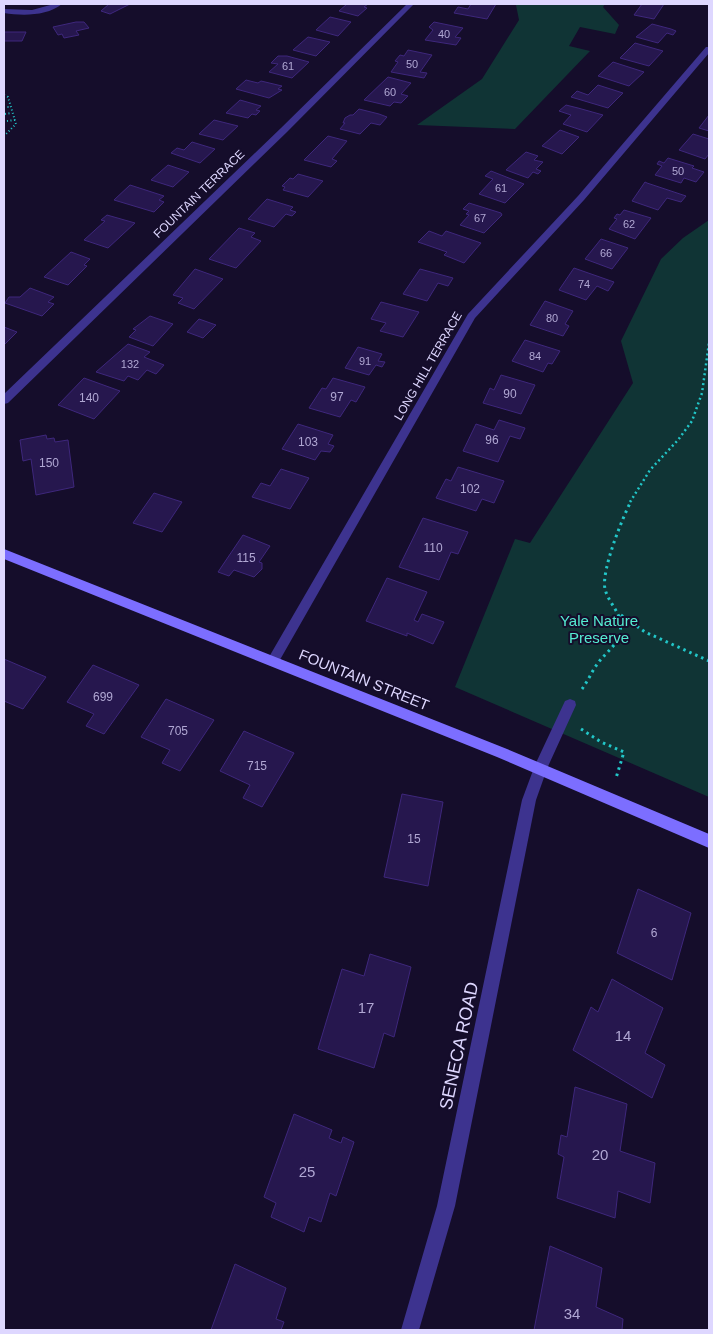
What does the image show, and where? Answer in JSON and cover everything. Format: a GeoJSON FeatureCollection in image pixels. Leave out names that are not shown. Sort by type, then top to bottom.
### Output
{"type":"FeatureCollection","features":[{"type":"Feature","properties":{"kind":"main road","name":"FOUNTAIN STREET"},"geometry":{"type":"LineString","coordinates":[[4,554],[540,769],[709,841]]}},
{"type":"Feature","properties":{"kind":"street"},"geometry":{"type":"LineString","coordinates":[[4,11],[30,13],[59,4]]}},
{"type":"Feature","properties":{"kind":"street","name":"FOUNTAIN TERRACE"},"geometry":{"type":"LineString","coordinates":[[4,400],[411,4]]}},
{"type":"Feature","properties":{"kind":"street","name":"LONG HILL TERRACE"},"geometry":{"type":"LineString","coordinates":[[272,661],[471,316],[581,198],[709,48]]}},
{"type":"Feature","properties":{"kind":"street","name":"SENECA ROAD"},"geometry":{"type":"LineString","coordinates":[[410,1330],[446,1206],[529,800],[540,769],[570,705]]}},
{"type":"Feature","properties":{"kind":"path"},"geometry":{"type":"LineString","coordinates":[[4,95],[8,99],[16,124],[4,136]]}},
{"type":"Feature","properties":{"kind":"path"},"geometry":{"type":"LineString","coordinates":[[4,100],[8,99]]}},
{"type":"Feature","properties":{"kind":"path"},"geometry":{"type":"LineString","coordinates":[[4,107],[10,106]]}},
{"type":"Feature","properties":{"kind":"path"},"geometry":{"type":"LineString","coordinates":[[5,114],[12,113]]}},
{"type":"Feature","properties":{"kind":"path"},"geometry":{"type":"LineString","coordinates":[[8,121],[15,120]]}},
{"type":"Feature","properties":{"kind":"path"},"geometry":{"type":"LineString","coordinates":[[709,343],[703,388],[692,420],[679,439],[649,471],[633,497],[621,523],[603,577],[604,591],[610,603],[620,614],[645,632],[709,661]]}},
{"type":"Feature","properties":{"kind":"path"},"geometry":{"type":"LineString","coordinates":[[610,798],[624,752],[584,732],[577,723],[570,705],[599,662],[618,641],[622,628],[620,614]]}},
{"type":"Feature","properties":{"kind":"green space"},"geometry":{"type":"Polygon","coordinates":[[[517,4],[605,4],[603,7],[619,25],[615,34],[580,27],[569,46],[590,51],[515,129],[417,125],[482,79],[519,20],[517,4]]]}},
{"type":"Feature","properties":{"kind":"green space","name":"Yale Nature Preserve"},"geometry":{"type":"Polygon","coordinates":[[[709,220],[709,797],[455,687],[515,539],[530,543],[633,383],[621,341],[661,259],[683,238],[709,220]]]}},
{"type":"Feature","properties":{"kind":"building"},"geometry":{"type":"Polygon","coordinates":[[[109,4],[130,4],[110,14],[101,11],[109,4]]]}},
{"type":"Feature","properties":{"kind":"building"},"geometry":{"type":"Polygon","coordinates":[[[347,4],[368,4],[364,7],[367,8],[358,16],[339,11],[347,4]]]}},
{"type":"Feature","properties":{"kind":"building"},"geometry":{"type":"Polygon","coordinates":[[[471,4],[496,4],[487,19],[454,13],[458,7],[468,9],[471,4]]]}},
{"type":"Feature","properties":{"kind":"building"},"geometry":{"type":"Polygon","coordinates":[[[642,4],[664,4],[654,19],[634,15],[642,4]]]}},
{"type":"Feature","properties":{"kind":"building"},"geometry":{"type":"Polygon","coordinates":[[[330,17],[351,22],[338,36],[316,30],[330,17]]]}},
{"type":"Feature","properties":{"kind":"building"},"geometry":{"type":"Polygon","coordinates":[[[84,22],[89,28],[76,31],[79,35],[64,38],[62,34],[58,35],[53,27],[84,22]]]}},
{"type":"Feature","properties":{"kind":"building"},"geometry":{"type":"Polygon","coordinates":[[[434,22],[463,28],[455,37],[461,38],[456,45],[425,40],[433,30],[429,27],[434,22]]]}},
{"type":"Feature","properties":{"kind":"building"},"geometry":{"type":"Polygon","coordinates":[[[652,24],[676,31],[673,35],[667,33],[658,43],[636,37],[652,24]]]}},
{"type":"Feature","properties":{"kind":"building"},"geometry":{"type":"Polygon","coordinates":[[[4,32],[26,32],[22,41],[4,41],[4,32]]]}},
{"type":"Feature","properties":{"kind":"building"},"geometry":{"type":"Polygon","coordinates":[[[308,37],[330,42],[316,56],[293,50],[308,37]]]}},
{"type":"Feature","properties":{"kind":"building"},"geometry":{"type":"Polygon","coordinates":[[[635,43],[663,51],[649,66],[620,58],[635,43]]]}},
{"type":"Feature","properties":{"kind":"building"},"geometry":{"type":"Polygon","coordinates":[[[408,50],[432,55],[420,72],[427,73],[424,78],[391,72],[398,62],[395,61],[400,55],[404,56],[408,50]]]}},
{"type":"Feature","properties":{"kind":"building"},"geometry":{"type":"Polygon","coordinates":[[[278,56],[287,56],[309,62],[292,78],[269,72],[278,64],[271,63],[278,56]]]}},
{"type":"Feature","properties":{"kind":"building"},"geometry":{"type":"Polygon","coordinates":[[[613,62],[644,72],[629,86],[598,76],[613,62]]]}},
{"type":"Feature","properties":{"kind":"building"},"geometry":{"type":"Polygon","coordinates":[[[388,77],[411,83],[401,94],[408,96],[401,103],[394,102],[390,106],[364,100],[388,77]]]}},
{"type":"Feature","properties":{"kind":"building"},"geometry":{"type":"Polygon","coordinates":[[[246,80],[282,86],[278,89],[282,90],[269,98],[236,89],[246,80]]]}},
{"type":"Feature","properties":{"kind":"building"},"geometry":{"type":"Polygon","coordinates":[[[598,85],[623,93],[608,108],[571,97],[577,91],[588,95],[598,85]]]}},
{"type":"Feature","properties":{"kind":"building"},"geometry":{"type":"Polygon","coordinates":[[[240,100],[261,106],[256,110],[260,111],[248,118],[226,113],[240,100]]]}},
{"type":"Feature","properties":{"kind":"building"},"geometry":{"type":"Polygon","coordinates":[[[566,105],[603,115],[587,132],[563,124],[571,115],[559,111],[566,105]]]}},
{"type":"Feature","properties":{"kind":"building"},"geometry":{"type":"Polygon","coordinates":[[[359,109],[387,117],[380,125],[371,123],[360,134],[340,129],[345,123],[343,123],[345,118],[353,115],[359,109]]]}},
{"type":"Feature","properties":{"kind":"building"},"geometry":{"type":"Polygon","coordinates":[[[709,115],[709,131],[699,128],[709,115]]]}},
{"type":"Feature","properties":{"kind":"building"},"geometry":{"type":"Polygon","coordinates":[[[214,120],[238,126],[223,140],[199,134],[214,120]]]}},
{"type":"Feature","properties":{"kind":"building"},"geometry":{"type":"Polygon","coordinates":[[[560,130],[579,137],[562,154],[542,146],[560,130]]]}},
{"type":"Feature","properties":{"kind":"building"},"geometry":{"type":"Polygon","coordinates":[[[693,134],[709,139],[709,154],[705,159],[679,150],[693,134]]]}},
{"type":"Feature","properties":{"kind":"building"},"geometry":{"type":"Polygon","coordinates":[[[328,136],[347,141],[332,159],[337,161],[331,167],[304,160],[328,136]]]}},
{"type":"Feature","properties":{"kind":"building"},"geometry":{"type":"Polygon","coordinates":[[[192,142],[215,149],[200,163],[171,153],[177,148],[184,150],[192,142]]]}},
{"type":"Feature","properties":{"kind":"building"},"geometry":{"type":"Polygon","coordinates":[[[526,152],[538,156],[534,160],[543,162],[536,169],[541,171],[538,174],[533,172],[528,178],[506,170],[526,152]]]}},
{"type":"Feature","properties":{"kind":"building"},"geometry":{"type":"Polygon","coordinates":[[[668,158],[694,166],[692,168],[704,172],[696,182],[684,178],[681,183],[655,175],[662,166],[657,164],[659,161],[664,163],[668,158]]]}},
{"type":"Feature","properties":{"kind":"building"},"geometry":{"type":"Polygon","coordinates":[[[168,165],[189,172],[173,187],[151,180],[168,165]]]}},
{"type":"Feature","properties":{"kind":"building"},"geometry":{"type":"Polygon","coordinates":[[[491,171],[524,184],[505,203],[479,194],[493,179],[485,176],[491,171]]]}},
{"type":"Feature","properties":{"kind":"building"},"geometry":{"type":"Polygon","coordinates":[[[298,174],[323,181],[308,197],[283,190],[285,187],[282,186],[290,178],[293,179],[298,174]]]}},
{"type":"Feature","properties":{"kind":"building"},"geometry":{"type":"Polygon","coordinates":[[[645,182],[686,196],[681,202],[667,198],[658,210],[632,201],[645,182]]]}},
{"type":"Feature","properties":{"kind":"building"},"geometry":{"type":"Polygon","coordinates":[[[130,185],[164,196],[159,200],[164,202],[154,212],[114,200],[130,185]]]}},
{"type":"Feature","properties":{"kind":"building"},"geometry":{"type":"Polygon","coordinates":[[[267,199],[293,207],[290,210],[296,212],[292,216],[286,214],[274,227],[248,219],[267,199]]]}},
{"type":"Feature","properties":{"kind":"building"},"geometry":{"type":"Polygon","coordinates":[[[469,203],[501,213],[502,215],[484,233],[460,225],[469,215],[466,214],[469,211],[463,209],[469,203]]]}},
{"type":"Feature","properties":{"kind":"building"},"geometry":{"type":"Polygon","coordinates":[[[624,210],[651,218],[635,239],[609,229],[617,219],[614,218],[617,214],[620,215],[624,210]]]}},
{"type":"Feature","properties":{"kind":"building"},"geometry":{"type":"Polygon","coordinates":[[[107,215],[135,223],[108,248],[84,240],[105,221],[101,220],[107,215]]]}},
{"type":"Feature","properties":{"kind":"building"},"geometry":{"type":"Polygon","coordinates":[[[239,228],[255,233],[251,237],[261,241],[236,268],[209,259],[239,228]]]}},
{"type":"Feature","properties":{"kind":"building"},"geometry":{"type":"Polygon","coordinates":[[[429,231],[442,236],[446,231],[481,243],[464,263],[444,255],[447,252],[418,242],[429,231]]]}},
{"type":"Feature","properties":{"kind":"building"},"geometry":{"type":"Polygon","coordinates":[[[601,239],[628,248],[612,269],[585,259],[601,239]]]}},
{"type":"Feature","properties":{"kind":"building"},"geometry":{"type":"Polygon","coordinates":[[[71,252],[90,259],[84,265],[87,266],[68,285],[44,277],[71,252]]]}},
{"type":"Feature","properties":{"kind":"building"},"geometry":{"type":"Polygon","coordinates":[[[574,268],[614,282],[608,291],[597,286],[586,300],[559,290],[574,268]]]}},
{"type":"Feature","properties":{"kind":"building"},"geometry":{"type":"Polygon","coordinates":[[[195,269],[223,279],[194,309],[178,303],[183,298],[173,295],[195,269]]]}},
{"type":"Feature","properties":{"kind":"building"},"geometry":{"type":"Polygon","coordinates":[[[420,269],[453,278],[448,286],[438,283],[427,301],[403,294],[420,269]]]}},
{"type":"Feature","properties":{"kind":"building"},"geometry":{"type":"Polygon","coordinates":[[[30,288],[54,297],[48,302],[54,304],[42,316],[5,303],[9,297],[20,297],[30,288]]]}},
{"type":"Feature","properties":{"kind":"building"},"geometry":{"type":"Polygon","coordinates":[[[545,301],[573,311],[565,324],[569,326],[563,336],[530,325],[545,301]]]}},
{"type":"Feature","properties":{"kind":"building"},"geometry":{"type":"Polygon","coordinates":[[[381,302],[419,312],[403,337],[380,331],[386,323],[371,319],[381,302]]]}},
{"type":"Feature","properties":{"kind":"building"},"geometry":{"type":"Polygon","coordinates":[[[150,316],[173,324],[153,346],[129,337],[136,330],[133,329],[150,316]]]}},
{"type":"Feature","properties":{"kind":"building"},"geometry":{"type":"Polygon","coordinates":[[[199,319],[216,325],[203,338],[187,332],[199,319]]]}},
{"type":"Feature","properties":{"kind":"building"},"geometry":{"type":"Polygon","coordinates":[[[4,327],[17,332],[4,345],[4,327]]]}},
{"type":"Feature","properties":{"kind":"building"},"geometry":{"type":"Polygon","coordinates":[[[525,340],[560,351],[552,364],[548,363],[543,372],[512,361],[525,340]]]}},
{"type":"Feature","properties":{"kind":"building"},"geometry":{"type":"Polygon","coordinates":[[[128,344],[150,352],[144,357],[164,365],[156,374],[147,370],[138,380],[128,376],[124,381],[96,372],[128,344]]]}},
{"type":"Feature","properties":{"kind":"building"},"geometry":{"type":"Polygon","coordinates":[[[358,347],[382,354],[378,361],[385,362],[382,367],[376,365],[369,375],[345,368],[358,347]]]}},
{"type":"Feature","properties":{"kind":"building"},"geometry":{"type":"Polygon","coordinates":[[[501,375],[535,385],[521,414],[483,403],[490,388],[494,390],[501,375]]]}},
{"type":"Feature","properties":{"kind":"building"},"geometry":{"type":"Polygon","coordinates":[[[84,378],[120,391],[94,419],[58,405],[84,378]]]}},
{"type":"Feature","properties":{"kind":"building"},"geometry":{"type":"Polygon","coordinates":[[[333,378],[365,387],[356,402],[351,400],[340,417],[309,408],[322,388],[326,389],[333,378]]]}},
{"type":"Feature","properties":{"kind":"building"},"geometry":{"type":"Polygon","coordinates":[[[499,420],[525,428],[520,439],[510,436],[498,462],[463,451],[476,424],[494,430],[499,420]]]}},
{"type":"Feature","properties":{"kind":"building"},"geometry":{"type":"Polygon","coordinates":[[[298,424],[333,435],[328,444],[334,446],[330,452],[321,451],[315,460],[282,449],[298,424]]]}},
{"type":"Feature","properties":{"kind":"building"},"geometry":{"type":"Polygon","coordinates":[[[46,435],[47,439],[54,438],[55,442],[68,440],[74,487],[36,495],[31,459],[23,461],[20,440],[46,435]]]}},
{"type":"Feature","properties":{"kind":"building"},"geometry":{"type":"Polygon","coordinates":[[[458,467],[504,481],[494,503],[482,499],[476,511],[436,498],[446,479],[451,481],[458,467]]]}},
{"type":"Feature","properties":{"kind":"building"},"geometry":{"type":"Polygon","coordinates":[[[281,469],[309,478],[290,509],[252,497],[261,483],[270,486],[281,469]]]}},
{"type":"Feature","properties":{"kind":"building"},"geometry":{"type":"Polygon","coordinates":[[[154,493],[182,502],[162,532],[133,523],[154,493]]]}},
{"type":"Feature","properties":{"kind":"building"},"geometry":{"type":"Polygon","coordinates":[[[423,518],[468,532],[458,554],[451,552],[439,580],[399,567],[423,518]]]}},
{"type":"Feature","properties":{"kind":"building"},"geometry":{"type":"Polygon","coordinates":[[[243,535],[270,546],[259,562],[262,563],[262,569],[254,577],[234,570],[229,576],[218,572],[243,535]]]}},
{"type":"Feature","properties":{"kind":"building"},"geometry":{"type":"Polygon","coordinates":[[[387,578],[427,592],[414,620],[418,622],[422,614],[444,622],[433,644],[407,633],[407,636],[366,621],[387,578]]]}},
{"type":"Feature","properties":{"kind":"building"},"geometry":{"type":"Polygon","coordinates":[[[4,659],[46,677],[23,709],[4,701],[4,659]]]}},
{"type":"Feature","properties":{"kind":"building"},"geometry":{"type":"Polygon","coordinates":[[[93,665],[139,685],[104,734],[86,726],[94,714],[67,702],[93,665]]]}},
{"type":"Feature","properties":{"kind":"building"},"geometry":{"type":"Polygon","coordinates":[[[166,699],[214,720],[180,771],[162,763],[170,750],[141,737],[166,699]]]}},
{"type":"Feature","properties":{"kind":"building"},"geometry":{"type":"Polygon","coordinates":[[[244,731],[294,753],[262,807],[243,798],[250,785],[220,771],[244,731]]]}},
{"type":"Feature","properties":{"kind":"building"},"geometry":{"type":"Polygon","coordinates":[[[402,794],[443,802],[428,886],[384,877],[402,794]]]}},
{"type":"Feature","properties":{"kind":"building"},"geometry":{"type":"Polygon","coordinates":[[[638,889],[691,913],[672,980],[617,953],[638,889]]]}},
{"type":"Feature","properties":{"kind":"building"},"geometry":{"type":"Polygon","coordinates":[[[370,954],[411,967],[394,1037],[384,1033],[374,1068],[318,1049],[342,969],[364,976],[370,954]]]}},
{"type":"Feature","properties":{"kind":"building"},"geometry":{"type":"Polygon","coordinates":[[[612,979],[663,1008],[645,1053],[665,1065],[652,1098],[573,1050],[591,1007],[598,1012],[612,979]]]}},
{"type":"Feature","properties":{"kind":"building"},"geometry":{"type":"Polygon","coordinates":[[[575,1087],[627,1104],[620,1151],[655,1163],[650,1203],[618,1191],[615,1218],[557,1198],[564,1157],[558,1154],[561,1135],[567,1137],[575,1087]]]}},
{"type":"Feature","properties":{"kind":"building"},"geometry":{"type":"Polygon","coordinates":[[[294,1114],[332,1130],[329,1138],[341,1143],[343,1137],[354,1142],[336,1196],[330,1193],[321,1222],[309,1217],[304,1232],[271,1217],[276,1203],[264,1197],[294,1114]]]}},
{"type":"Feature","properties":{"kind":"building"},"geometry":{"type":"Polygon","coordinates":[[[550,1246],[602,1268],[596,1307],[623,1319],[622,1330],[534,1330],[550,1246]]]}},
{"type":"Feature","properties":{"kind":"building"},"geometry":{"type":"Polygon","coordinates":[[[235,1264],[286,1288],[276,1319],[284,1322],[281,1330],[211,1330],[235,1264]]]}}]}
